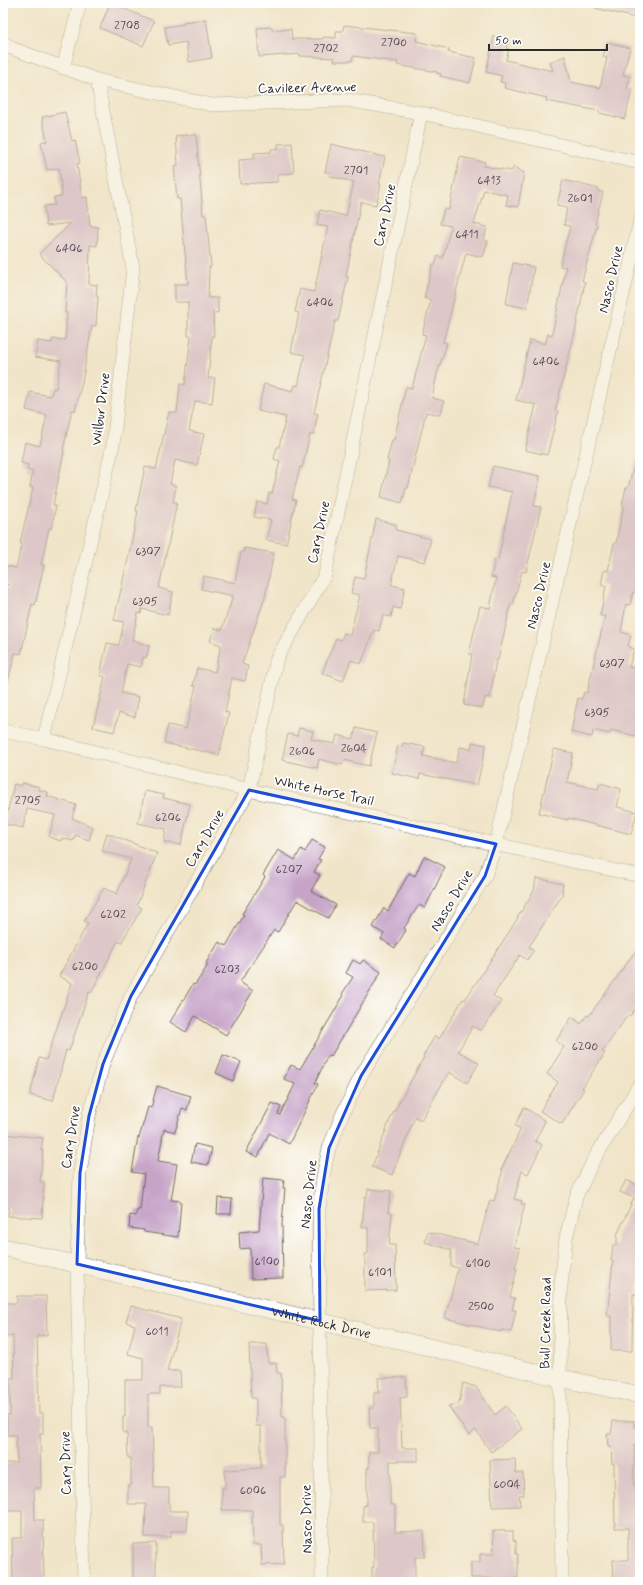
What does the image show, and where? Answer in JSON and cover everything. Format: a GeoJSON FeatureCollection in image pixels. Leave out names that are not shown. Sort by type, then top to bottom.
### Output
{"type":"FeatureCollection","features":[{"type":"Feature","properties":{"kind":"street"},"geometry":{"type":"LineString","coordinates":[[63,68],[80,3]]}},
{"type":"Feature","properties":{"kind":"street","name":"Cavileer Avenue"},"geometry":{"type":"LineString","coordinates":[[3,42],[11,48],[97,80],[212,105],[347,100],[421,113],[640,163]]}},
{"type":"Feature","properties":{"kind":"street","name":"Wilbur Drive"},"geometry":{"type":"LineString","coordinates":[[44,739],[113,445],[133,268],[97,80]]}},
{"type":"Feature","properties":{"kind":"street","name":"Cary Drive"},"geometry":{"type":"LineString","coordinates":[[84,1582],[77,1264],[80,1173],[88,1116],[103,1064],[131,996],[250,790],[277,658],[325,575],[421,113]]}},
{"type":"Feature","properties":{"kind":"street","name":"Nasco Drive"},"geometry":{"type":"LineString","coordinates":[[322,1582],[319,1209],[323,1177],[329,1148],[343,1113],[362,1076],[485,876],[496,844],[640,222]]}},
{"type":"Feature","properties":{"kind":"street","name":"White Horse Trail"},"geometry":{"type":"LineString","coordinates":[[3,731],[44,739],[250,790],[640,876]]}},
{"type":"Feature","properties":{"kind":"street","name":"Bull Creek Road"},"geometry":{"type":"LineString","coordinates":[[562,1582],[560,1378],[561,1285],[566,1238],[576,1197],[593,1161],[640,1084]]}},
{"type":"Feature","properties":{"kind":"street","name":"White Rock Drive"},"geometry":{"type":"LineString","coordinates":[[3,1247],[560,1378],[640,1395]]}},
{"type":"Feature","properties":{"kind":"highlighted area"},"geometry":{"type":"Polygon","coordinates":[[[249,790],[496,844],[485,876],[361,1076],[329,1148],[319,1209],[320,1321],[77,1264],[80,1173],[89,1116],[103,1064],[131,996],[249,790]]]}},
{"type":"Feature","properties":{"kind":"building"},"geometry":{"type":"Polygon","coordinates":[[[110,3],[154,21],[143,46],[100,28],[110,3]]]}},
{"type":"Feature","properties":{"kind":"building"},"geometry":{"type":"Polygon","coordinates":[[[595,3],[640,3],[640,19],[595,8],[595,3]]]}},
{"type":"Feature","properties":{"kind":"building"},"geometry":{"type":"Polygon","coordinates":[[[206,19],[212,58],[189,62],[186,42],[168,45],[165,27],[184,24],[183,22],[206,19]]]}},
{"type":"Feature","properties":{"kind":"building"},"geometry":{"type":"Polygon","coordinates":[[[344,25],[417,33],[416,41],[449,49],[448,52],[476,58],[470,83],[440,76],[441,74],[436,73],[437,72],[397,65],[398,62],[353,56],[352,61],[334,61],[335,58],[300,56],[300,54],[259,57],[257,28],[272,27],[272,30],[291,29],[292,39],[323,39],[324,37],[336,38],[336,31],[343,31],[344,25]]]}},
{"type":"Feature","properties":{"kind":"building"},"geometry":{"type":"Polygon","coordinates":[[[494,36],[508,40],[506,48],[509,49],[506,60],[553,71],[550,62],[565,56],[571,82],[600,88],[607,58],[603,57],[607,42],[630,48],[623,75],[630,77],[627,89],[632,90],[625,119],[599,113],[599,111],[546,101],[547,98],[504,88],[505,83],[500,82],[502,76],[486,72],[494,36]]]}},
{"type":"Feature","properties":{"kind":"building"},"geometry":{"type":"Polygon","coordinates":[[[65,112],[72,141],[75,140],[80,163],[77,164],[82,198],[87,197],[90,226],[98,227],[97,246],[90,245],[89,284],[97,285],[96,296],[98,296],[96,326],[92,326],[82,382],[75,411],[72,410],[63,450],[53,505],[56,506],[51,529],[49,528],[41,565],[44,565],[35,605],[32,604],[21,654],[15,653],[8,681],[3,680],[3,612],[9,585],[3,583],[3,565],[16,568],[22,544],[20,543],[33,488],[30,487],[33,472],[27,470],[28,465],[21,463],[25,442],[40,446],[47,415],[26,410],[30,392],[51,396],[53,388],[56,389],[61,361],[35,357],[38,341],[52,343],[53,339],[65,340],[67,282],[39,254],[71,223],[46,226],[44,206],[55,205],[54,197],[62,196],[59,168],[47,170],[41,142],[47,141],[42,117],[65,112]]]}},
{"type":"Feature","properties":{"kind":"building"},"geometry":{"type":"Polygon","coordinates":[[[196,134],[203,215],[206,215],[211,267],[209,267],[208,298],[218,298],[218,313],[213,312],[214,336],[212,336],[208,378],[215,378],[212,403],[195,401],[189,431],[204,434],[197,465],[175,460],[170,484],[176,486],[173,502],[177,502],[159,588],[173,592],[168,615],[142,609],[141,614],[138,613],[132,640],[149,646],[146,658],[143,657],[141,667],[127,664],[121,693],[139,697],[135,717],[119,713],[114,732],[93,727],[105,677],[100,675],[107,643],[119,645],[124,622],[114,620],[138,511],[136,511],[145,467],[156,469],[169,412],[177,413],[180,384],[185,385],[191,336],[188,336],[188,302],[175,302],[175,284],[188,284],[180,199],[177,199],[174,166],[178,165],[176,136],[196,134]]]}},
{"type":"Feature","properties":{"kind":"building"},"geometry":{"type":"Polygon","coordinates":[[[292,143],[294,173],[277,174],[277,182],[240,184],[239,160],[254,159],[254,153],[271,152],[271,149],[278,149],[278,144],[292,143]]]}},
{"type":"Feature","properties":{"kind":"building"},"geometry":{"type":"Polygon","coordinates":[[[331,144],[385,157],[376,205],[361,202],[346,276],[348,277],[338,321],[335,321],[314,413],[318,414],[313,435],[310,434],[302,468],[300,467],[292,499],[296,500],[286,544],[266,540],[271,520],[254,517],[257,502],[267,504],[269,493],[272,494],[280,461],[274,459],[277,447],[279,447],[286,417],[258,411],[264,384],[293,391],[295,385],[298,386],[305,355],[291,352],[299,313],[295,312],[300,289],[314,292],[328,227],[317,225],[320,210],[346,216],[354,182],[329,176],[330,172],[325,172],[331,144]]]}},
{"type":"Feature","properties":{"kind":"building"},"geometry":{"type":"Polygon","coordinates":[[[460,157],[485,162],[484,166],[511,171],[514,167],[524,173],[518,207],[506,205],[508,195],[484,190],[474,224],[487,227],[484,240],[488,241],[483,257],[466,253],[443,342],[447,343],[437,374],[432,398],[444,401],[441,415],[426,412],[408,488],[406,488],[402,503],[381,497],[389,461],[387,460],[392,440],[394,440],[406,387],[412,388],[426,335],[422,334],[431,300],[424,298],[433,264],[435,265],[438,256],[443,258],[451,226],[440,224],[444,209],[449,210],[460,157]]]}},
{"type":"Feature","properties":{"kind":"building"},"geometry":{"type":"Polygon","coordinates":[[[563,180],[599,189],[598,191],[603,192],[595,224],[597,225],[582,281],[585,282],[575,332],[555,411],[558,412],[547,455],[525,450],[536,405],[516,400],[530,340],[545,344],[548,334],[552,335],[566,267],[560,266],[570,226],[564,225],[567,207],[557,205],[563,180]]]}},
{"type":"Feature","properties":{"kind":"building"},"geometry":{"type":"Polygon","coordinates":[[[513,263],[534,267],[527,308],[506,304],[513,263]]]}},
{"type":"Feature","properties":{"kind":"building"},"geometry":{"type":"Polygon","coordinates":[[[635,461],[640,461],[640,584],[638,593],[633,592],[630,605],[626,604],[621,632],[631,635],[628,647],[634,649],[629,667],[640,669],[640,737],[611,730],[610,734],[593,730],[592,737],[571,732],[578,698],[582,699],[584,692],[587,693],[605,616],[600,616],[606,586],[601,585],[604,570],[608,571],[614,543],[616,543],[624,505],[622,505],[635,461]]]}},
{"type":"Feature","properties":{"kind":"building"},"geometry":{"type":"Polygon","coordinates":[[[493,466],[540,476],[534,506],[541,507],[526,572],[522,571],[513,604],[511,603],[498,660],[496,660],[490,698],[485,697],[483,708],[464,705],[472,654],[469,654],[480,606],[490,608],[496,578],[491,577],[495,559],[498,560],[512,492],[488,487],[493,466]]]}},
{"type":"Feature","properties":{"kind":"building"},"geometry":{"type":"Polygon","coordinates":[[[376,519],[397,525],[396,530],[431,539],[425,562],[398,556],[391,585],[405,588],[400,609],[393,607],[391,617],[383,615],[379,631],[374,630],[361,664],[351,660],[343,681],[322,673],[336,638],[341,640],[344,633],[350,635],[360,595],[351,593],[355,577],[364,579],[376,519]]]}},
{"type":"Feature","properties":{"kind":"building"},"geometry":{"type":"Polygon","coordinates":[[[244,548],[274,553],[265,597],[242,664],[248,666],[245,681],[232,678],[225,712],[229,713],[219,755],[164,743],[168,725],[186,729],[196,686],[193,686],[197,668],[215,672],[221,645],[210,641],[214,628],[222,630],[233,596],[201,589],[204,576],[235,583],[241,552],[244,552],[244,548]]]}},
{"type":"Feature","properties":{"kind":"building"},"geometry":{"type":"Polygon","coordinates":[[[299,728],[313,731],[311,739],[335,744],[337,735],[353,739],[356,728],[377,733],[369,766],[344,760],[342,765],[319,759],[317,768],[282,760],[288,734],[297,736],[299,728]]]}},
{"type":"Feature","properties":{"kind":"building"},"geometry":{"type":"Polygon","coordinates":[[[472,742],[486,745],[477,785],[420,774],[419,779],[392,773],[398,746],[402,747],[403,743],[425,747],[423,756],[456,763],[460,747],[471,749],[472,742]]]}},
{"type":"Feature","properties":{"kind":"building"},"geometry":{"type":"Polygon","coordinates":[[[554,749],[573,753],[567,782],[598,789],[600,783],[621,789],[617,807],[637,812],[631,834],[568,818],[568,820],[539,813],[554,749]]]}},
{"type":"Feature","properties":{"kind":"building"},"geometry":{"type":"Polygon","coordinates":[[[22,783],[40,787],[39,790],[48,792],[47,796],[76,805],[72,818],[93,827],[89,840],[75,835],[73,841],[62,838],[61,841],[49,837],[55,815],[27,809],[23,828],[5,824],[14,784],[21,786],[22,783]]]}},
{"type":"Feature","properties":{"kind":"building"},"geometry":{"type":"Polygon","coordinates":[[[145,791],[164,795],[163,798],[190,804],[181,845],[164,842],[166,829],[138,823],[145,791]]]}},
{"type":"Feature","properties":{"kind":"building"},"geometry":{"type":"Polygon","coordinates":[[[107,833],[157,853],[137,905],[142,908],[121,943],[118,941],[91,993],[89,992],[69,1051],[66,1050],[53,1101],[30,1095],[39,1058],[46,1060],[72,983],[59,976],[88,923],[84,921],[104,888],[117,894],[131,859],[102,851],[107,833]]]}},
{"type":"Feature","properties":{"kind":"building"},"geometry":{"type":"Polygon","coordinates":[[[312,840],[325,847],[318,859],[321,860],[314,872],[320,875],[311,891],[336,905],[328,918],[297,900],[278,932],[274,930],[240,982],[253,991],[226,1035],[195,1016],[186,1032],[170,1022],[193,984],[195,985],[208,965],[206,963],[219,942],[226,946],[244,915],[242,914],[265,877],[263,875],[278,850],[295,860],[301,849],[305,852],[312,840]]]}},
{"type":"Feature","properties":{"kind":"building"},"geometry":{"type":"Polygon","coordinates":[[[424,856],[445,867],[425,908],[419,905],[404,928],[406,930],[395,948],[381,939],[384,934],[373,927],[384,908],[388,911],[409,873],[415,876],[424,856]]]}},
{"type":"Feature","properties":{"kind":"building"},"geometry":{"type":"Polygon","coordinates":[[[536,878],[563,884],[562,895],[529,947],[534,950],[527,960],[520,955],[493,996],[501,1001],[481,1031],[473,1026],[458,1051],[479,1063],[467,1083],[449,1072],[421,1120],[415,1117],[392,1175],[372,1167],[391,1117],[424,1057],[423,1056],[435,1036],[439,1039],[463,999],[465,1000],[518,918],[534,891],[536,878]]]}},
{"type":"Feature","properties":{"kind":"building"},"geometry":{"type":"Polygon","coordinates":[[[640,945],[640,1002],[630,1016],[628,1015],[602,1052],[605,1053],[582,1088],[584,1089],[562,1124],[540,1111],[558,1082],[547,1074],[564,1047],[556,1041],[572,1017],[581,1024],[587,1015],[589,1016],[640,945]]]}},
{"type":"Feature","properties":{"kind":"building"},"geometry":{"type":"Polygon","coordinates":[[[353,960],[360,964],[363,960],[381,972],[331,1056],[328,1055],[315,1083],[318,1084],[289,1144],[269,1133],[258,1157],[246,1152],[272,1103],[281,1107],[278,1114],[280,1115],[295,1084],[284,1079],[291,1065],[300,1069],[344,995],[342,994],[353,977],[346,973],[353,960]]]}},
{"type":"Feature","properties":{"kind":"building"},"geometry":{"type":"Polygon","coordinates":[[[223,1055],[241,1062],[233,1081],[216,1073],[223,1055]]]}},
{"type":"Feature","properties":{"kind":"building"},"geometry":{"type":"Polygon","coordinates":[[[157,1086],[191,1096],[187,1110],[182,1108],[175,1132],[164,1129],[158,1161],[177,1164],[171,1200],[181,1201],[178,1237],[144,1232],[144,1230],[129,1228],[130,1215],[136,1216],[137,1210],[140,1210],[144,1174],[132,1172],[138,1137],[139,1138],[148,1107],[151,1108],[157,1086]]]}},
{"type":"Feature","properties":{"kind":"building"},"geometry":{"type":"Polygon","coordinates":[[[524,1107],[545,1121],[535,1141],[542,1145],[528,1174],[522,1171],[514,1199],[522,1201],[521,1204],[525,1204],[514,1247],[520,1248],[515,1269],[517,1269],[510,1297],[515,1298],[512,1310],[516,1310],[511,1332],[501,1330],[501,1332],[445,1318],[458,1268],[451,1266],[451,1250],[425,1242],[428,1232],[478,1244],[490,1200],[494,1201],[503,1170],[501,1170],[521,1129],[515,1126],[524,1107]]]}},
{"type":"Feature","properties":{"kind":"building"},"geometry":{"type":"Polygon","coordinates":[[[3,1134],[43,1138],[40,1182],[44,1182],[42,1218],[8,1216],[9,1207],[3,1207],[3,1134]]]}},
{"type":"Feature","properties":{"kind":"building"},"geometry":{"type":"Polygon","coordinates":[[[195,1144],[212,1148],[208,1165],[191,1162],[195,1144]]]}},
{"type":"Feature","properties":{"kind":"building"},"geometry":{"type":"Polygon","coordinates":[[[263,1178],[284,1180],[283,1188],[285,1188],[282,1224],[283,1278],[251,1279],[250,1248],[240,1249],[239,1232],[259,1230],[263,1178]]]}},
{"type":"Feature","properties":{"kind":"building"},"geometry":{"type":"Polygon","coordinates":[[[626,1180],[639,1186],[640,1185],[640,1273],[637,1295],[633,1294],[632,1351],[611,1351],[611,1316],[607,1316],[613,1262],[611,1261],[613,1245],[617,1245],[617,1235],[634,1198],[620,1192],[626,1180]]]}},
{"type":"Feature","properties":{"kind":"building"},"geometry":{"type":"Polygon","coordinates":[[[368,1189],[391,1191],[388,1212],[392,1213],[389,1245],[395,1245],[396,1290],[365,1291],[365,1254],[368,1254],[368,1228],[362,1227],[365,1197],[367,1197],[368,1189]]]}},
{"type":"Feature","properties":{"kind":"building"},"geometry":{"type":"Polygon","coordinates":[[[218,1198],[232,1199],[231,1214],[217,1214],[218,1198]]]}},
{"type":"Feature","properties":{"kind":"building"},"geometry":{"type":"Polygon","coordinates":[[[17,1296],[46,1296],[47,1335],[37,1336],[39,1413],[43,1413],[43,1434],[40,1434],[41,1488],[34,1488],[35,1520],[43,1520],[44,1582],[13,1582],[12,1538],[22,1538],[22,1511],[5,1511],[4,1463],[17,1463],[16,1435],[7,1435],[7,1415],[10,1415],[10,1378],[14,1378],[13,1336],[3,1336],[3,1303],[17,1303],[17,1296]]]}},
{"type":"Feature","properties":{"kind":"building"},"geometry":{"type":"Polygon","coordinates":[[[131,1306],[181,1319],[167,1371],[180,1371],[181,1387],[160,1387],[160,1394],[148,1394],[148,1427],[152,1427],[154,1488],[169,1488],[169,1511],[188,1511],[187,1531],[171,1531],[171,1537],[145,1537],[146,1504],[128,1504],[128,1485],[131,1485],[131,1458],[128,1458],[127,1432],[123,1433],[123,1417],[125,1417],[125,1380],[143,1380],[143,1358],[128,1354],[135,1325],[126,1322],[131,1306]]]}},
{"type":"Feature","properties":{"kind":"building"},"geometry":{"type":"Polygon","coordinates":[[[249,1344],[267,1344],[268,1363],[276,1363],[277,1373],[281,1373],[282,1417],[285,1417],[285,1477],[280,1477],[280,1525],[283,1525],[284,1564],[262,1565],[261,1545],[253,1545],[252,1510],[222,1510],[222,1488],[225,1488],[225,1470],[261,1468],[261,1426],[256,1426],[256,1398],[251,1398],[249,1344]]]}},
{"type":"Feature","properties":{"kind":"building"},"geometry":{"type":"Polygon","coordinates":[[[406,1377],[407,1397],[400,1398],[402,1448],[418,1448],[418,1461],[390,1461],[390,1505],[395,1505],[395,1532],[424,1531],[425,1557],[415,1557],[415,1582],[372,1582],[372,1567],[374,1567],[373,1522],[363,1522],[363,1506],[367,1505],[367,1468],[369,1468],[369,1452],[378,1452],[378,1428],[370,1428],[369,1408],[374,1408],[374,1393],[379,1393],[378,1378],[406,1377]]]}},
{"type":"Feature","properties":{"kind":"building"},"geometry":{"type":"Polygon","coordinates":[[[463,1383],[476,1387],[495,1415],[506,1406],[522,1429],[491,1452],[476,1430],[469,1435],[448,1406],[459,1404],[463,1383]]]}},
{"type":"Feature","properties":{"kind":"building"},"geometry":{"type":"Polygon","coordinates":[[[613,1421],[634,1421],[634,1427],[640,1427],[640,1445],[634,1445],[634,1486],[640,1486],[640,1582],[614,1582],[613,1560],[628,1560],[628,1528],[615,1528],[614,1463],[612,1464],[611,1447],[608,1447],[607,1434],[611,1434],[613,1421]]]}},
{"type":"Feature","properties":{"kind":"building"},"geometry":{"type":"Polygon","coordinates":[[[515,1459],[516,1473],[523,1473],[524,1495],[519,1495],[520,1506],[492,1507],[490,1460],[515,1459]]]}},
{"type":"Feature","properties":{"kind":"building"},"geometry":{"type":"Polygon","coordinates":[[[493,1531],[513,1531],[513,1540],[516,1541],[516,1554],[518,1554],[518,1578],[471,1578],[471,1562],[480,1562],[480,1554],[494,1554],[493,1531]]]}},
{"type":"Feature","properties":{"kind":"building"},"geometry":{"type":"Polygon","coordinates":[[[156,1543],[156,1582],[133,1582],[133,1544],[156,1543]]]}}]}
